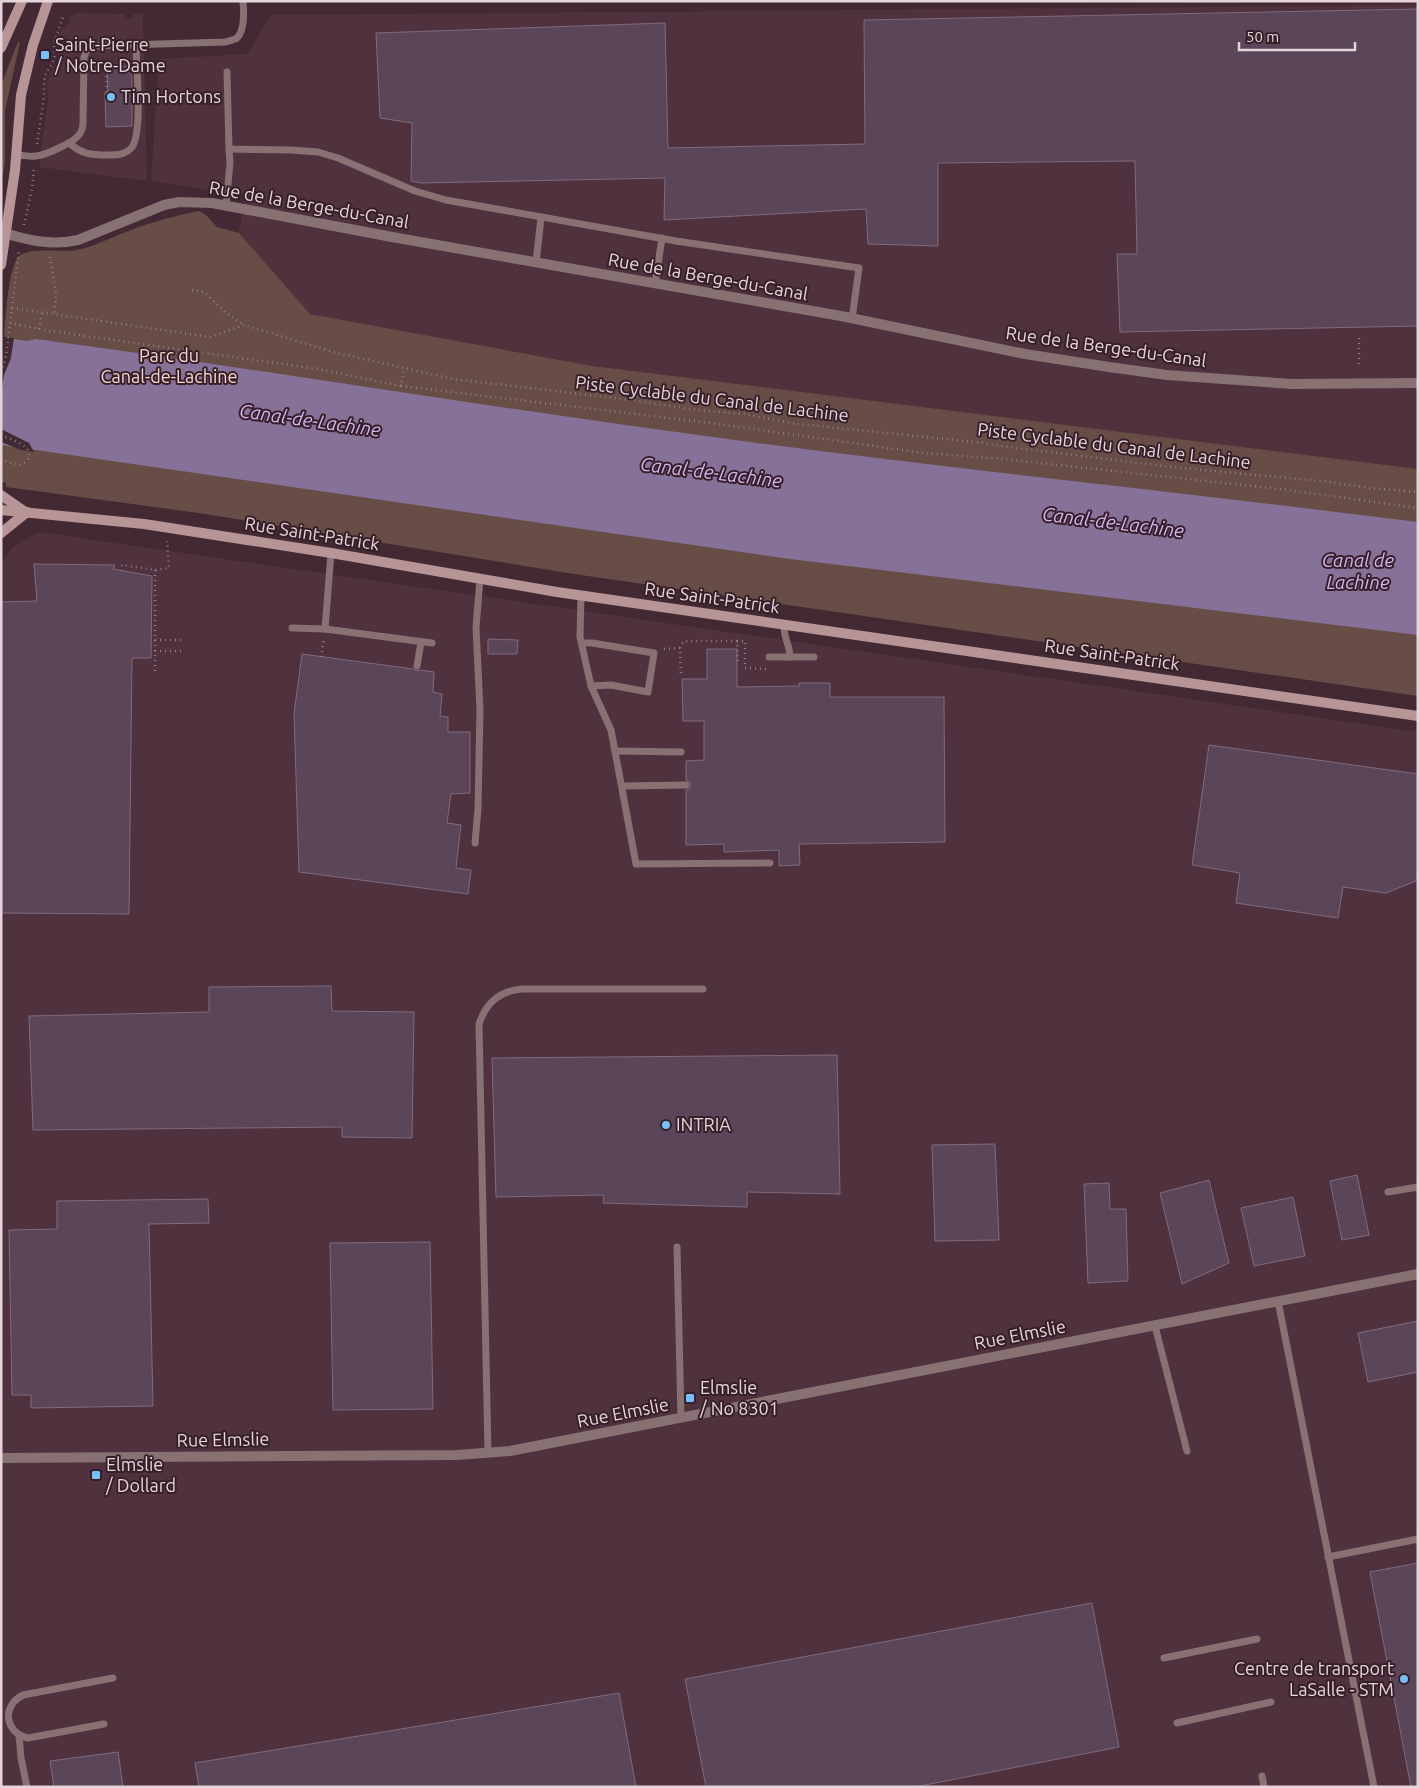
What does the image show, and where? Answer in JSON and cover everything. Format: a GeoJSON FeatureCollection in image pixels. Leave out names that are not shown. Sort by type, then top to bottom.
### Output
{"type":"FeatureCollection","features":[{"type":"Feature","properties":{"kind":"main road"},"geometry":{"type":"LineString","coordinates":[[1,48],[22,1]]}},
{"type":"Feature","properties":{"kind":"main road"},"geometry":{"type":"LineString","coordinates":[[1,265],[3,233],[17,155],[22,95],[28,64],[48,1]]}},
{"type":"Feature","properties":{"kind":"main road"},"geometry":{"type":"LineString","coordinates":[[1,495],[27,512],[1,533]]}},
{"type":"Feature","properties":{"kind":"main road","name":"Rue Saint-Patrick"},"geometry":{"type":"LineString","coordinates":[[1,510],[130,522],[331,553],[581,595],[1418,716]]}},
{"type":"Feature","properties":{"kind":"street","name":"Rue de la Berge-du-Canal"},"geometry":{"type":"LineString","coordinates":[[3,233],[51,244],[67,243],[172,203],[193,201],[226,205],[401,239],[852,319],[1025,354],[1168,375],[1292,384],[1418,383]]}},
{"type":"Feature","properties":{"kind":"street","name":"Rue Elmslie"},"geometry":{"type":"LineString","coordinates":[[1,1458],[488,1453],[543,1446],[1418,1274]]}},
{"type":"Feature","properties":{"kind":"lane"},"geometry":{"type":"LineString","coordinates":[[17,155],[35,156],[69,143],[79,136],[82,129],[85,52],[88,48],[94,46],[233,40],[238,37],[243,25],[244,1]]}},
{"type":"Feature","properties":{"kind":"lane"},"geometry":{"type":"LineString","coordinates":[[69,143],[81,152],[96,155],[121,154],[133,145],[137,138],[138,123],[136,44]]}},
{"type":"Feature","properties":{"kind":"lane"},"geometry":{"type":"LineString","coordinates":[[226,205],[230,163],[227,72]]}},
{"type":"Feature","properties":{"kind":"lane"},"geometry":{"type":"LineString","coordinates":[[229,149],[318,152],[338,158],[429,196],[662,238],[860,268],[852,319]]}},
{"type":"Feature","properties":{"kind":"lane"},"geometry":{"type":"LineString","coordinates":[[536,263],[542,217]]}},
{"type":"Feature","properties":{"kind":"lane"},"geometry":{"type":"LineString","coordinates":[[654,284],[662,238]]}},
{"type":"Feature","properties":{"kind":"lane"},"geometry":{"type":"LineString","coordinates":[[325,628],[331,553]]}},
{"type":"Feature","properties":{"kind":"lane"},"geometry":{"type":"LineString","coordinates":[[475,844],[480,750],[476,627],[480,579]]}},
{"type":"Feature","properties":{"kind":"lane"},"geometry":{"type":"LineString","coordinates":[[581,595],[579,630],[591,686],[611,730],[636,864],[770,863]]}},
{"type":"Feature","properties":{"kind":"lane"},"geometry":{"type":"LineString","coordinates":[[784,624],[784,635],[789,646],[790,657]]}},
{"type":"Feature","properties":{"kind":"lane"},"geometry":{"type":"LineString","coordinates":[[292,628],[325,628],[432,643]]}},
{"type":"Feature","properties":{"kind":"lane"},"geometry":{"type":"LineString","coordinates":[[417,666],[421,642]]}},
{"type":"Feature","properties":{"kind":"lane"},"geometry":{"type":"LineString","coordinates":[[582,643],[654,653],[648,692],[611,686],[591,686]]}},
{"type":"Feature","properties":{"kind":"lane"},"geometry":{"type":"LineString","coordinates":[[769,657],[814,657]]}},
{"type":"Feature","properties":{"kind":"lane"},"geometry":{"type":"LineString","coordinates":[[615,751],[681,752]]}},
{"type":"Feature","properties":{"kind":"lane"},"geometry":{"type":"LineString","coordinates":[[622,786],[686,786]]}},
{"type":"Feature","properties":{"kind":"lane"},"geometry":{"type":"LineString","coordinates":[[488,1453],[479,1024],[483,1012],[501,994],[510,990],[703,989]]}},
{"type":"Feature","properties":{"kind":"lane"},"geometry":{"type":"LineString","coordinates":[[1388,1192],[1418,1186]]}},
{"type":"Feature","properties":{"kind":"lane"},"geometry":{"type":"LineString","coordinates":[[677,1247],[682,1418]]}},
{"type":"Feature","properties":{"kind":"lane"},"geometry":{"type":"LineString","coordinates":[[1278,1301],[1374,1787]]}},
{"type":"Feature","properties":{"kind":"lane"},"geometry":{"type":"LineString","coordinates":[[1155,1326],[1187,1451]]}},
{"type":"Feature","properties":{"kind":"lane"},"geometry":{"type":"LineString","coordinates":[[1328,1557],[1418,1539]]}},
{"type":"Feature","properties":{"kind":"lane"},"geometry":{"type":"LineString","coordinates":[[1164,1658],[1257,1639]]}},
{"type":"Feature","properties":{"kind":"lane"},"geometry":{"type":"LineString","coordinates":[[104,1724],[28,1738],[19,1735],[12,1729],[5,1718],[11,1705],[23,1695],[113,1678]]}},
{"type":"Feature","properties":{"kind":"lane"},"geometry":{"type":"LineString","coordinates":[[1177,1722],[1271,1702]]}},
{"type":"Feature","properties":{"kind":"lane"},"geometry":{"type":"LineString","coordinates":[[19,1735],[21,1758],[27,1787]]}},
{"type":"Feature","properties":{"kind":"lane"},"geometry":{"type":"LineString","coordinates":[[1262,1776],[1264,1787]]}},
{"type":"Feature","properties":{"kind":"path"},"geometry":{"type":"LineString","coordinates":[[38,143],[44,103],[45,75],[52,64],[54,43],[64,14]]}},
{"type":"Feature","properties":{"kind":"path"},"geometry":{"type":"LineString","coordinates":[[107,92],[106,69],[110,66],[130,65]]}},
{"type":"Feature","properties":{"kind":"path"},"geometry":{"type":"LineString","coordinates":[[24,222],[32,189],[34,170]]}},
{"type":"Feature","properties":{"kind":"path"},"geometry":{"type":"LineString","coordinates":[[50,257],[56,294],[54,315]]}},
{"type":"Feature","properties":{"kind":"path"},"geometry":{"type":"LineString","coordinates":[[1,372],[9,337],[18,260]]}},
{"type":"Feature","properties":{"kind":"path","name":"Piste Cyclable du Canal de Lachine"},"geometry":{"type":"LineString","coordinates":[[192,290],[204,292],[224,312],[244,326],[337,353],[461,380],[621,398],[691,410],[744,414],[798,424],[985,443],[1172,467],[1418,492]]}},
{"type":"Feature","properties":{"kind":"path"},"geometry":{"type":"LineString","coordinates":[[12,308],[210,337],[244,326]]}},
{"type":"Feature","properties":{"kind":"path"},"geometry":{"type":"LineString","coordinates":[[39,329],[42,313]]}},
{"type":"Feature","properties":{"kind":"path"},"geometry":{"type":"LineString","coordinates":[[10,323],[39,329],[318,369],[401,386],[711,423],[924,453],[1004,459],[1288,490],[1418,508]]}},
{"type":"Feature","properties":{"kind":"path"},"geometry":{"type":"LineString","coordinates":[[1359,338],[1359,367]]}},
{"type":"Feature","properties":{"kind":"path"},"geometry":{"type":"LineString","coordinates":[[184,368],[186,359]]}},
{"type":"Feature","properties":{"kind":"path"},"geometry":{"type":"LineString","coordinates":[[162,365],[218,373]]}},
{"type":"Feature","properties":{"kind":"path"},"geometry":{"type":"LineString","coordinates":[[401,386],[404,369]]}},
{"type":"Feature","properties":{"kind":"path"},"geometry":{"type":"LineString","coordinates":[[1,436],[26,447],[30,457],[25,463],[20,465],[1,460]]}},
{"type":"Feature","properties":{"kind":"path"},"geometry":{"type":"LineString","coordinates":[[121,571],[122,564],[155,570],[168,568],[168,541]]}},
{"type":"Feature","properties":{"kind":"path"},"geometry":{"type":"LineString","coordinates":[[136,574],[137,567]]}},
{"type":"Feature","properties":{"kind":"path"},"geometry":{"type":"LineString","coordinates":[[144,575],[145,568]]}},
{"type":"Feature","properties":{"kind":"path"},"geometry":{"type":"LineString","coordinates":[[155,570],[155,674]]}},
{"type":"Feature","properties":{"kind":"path"},"geometry":{"type":"LineString","coordinates":[[322,657],[325,628]]}},
{"type":"Feature","properties":{"kind":"path"},"geometry":{"type":"LineString","coordinates":[[155,640],[182,640]]}},
{"type":"Feature","properties":{"kind":"path"},"geometry":{"type":"LineString","coordinates":[[680,677],[680,648],[684,641],[745,641],[745,668],[771,669]]}},
{"type":"Feature","properties":{"kind":"path"},"geometry":{"type":"LineString","coordinates":[[737,641],[738,664]]}},
{"type":"Feature","properties":{"kind":"path"},"geometry":{"type":"LineString","coordinates":[[668,648],[680,648]]}},
{"type":"Feature","properties":{"kind":"path"},"geometry":{"type":"LineString","coordinates":[[155,651],[182,651]]}},
{"type":"Feature","properties":{"kind":"shaded area"},"geometry":{"type":"Polygon","coordinates":[[[1418,5],[1418,469],[593,366],[309,314],[239,233],[245,195],[151,181],[159,59],[247,54],[271,15],[1418,5]]]}},
{"type":"Feature","properties":{"kind":"shaded area"},"geometry":{"type":"Polygon","coordinates":[[[78,13],[124,14],[124,19],[133,19],[133,14],[143,14],[147,181],[39,167],[48,100],[47,84],[58,56],[56,45],[61,31],[70,21],[70,16],[78,13]]]}},
{"type":"Feature","properties":{"kind":"shaded area"},"geometry":{"type":"Polygon","coordinates":[[[39,532],[1418,732],[1418,1787],[1,1787],[1,566],[12,548],[39,532]]]}},
{"type":"Feature","properties":{"kind":"green space"},"geometry":{"type":"Polygon","coordinates":[[[18,42],[20,42],[5,111],[5,164],[1,184],[1,85],[18,42]]]}},
{"type":"Feature","properties":{"kind":"green space","name":"Parc du Canal-de-Lachine"},"geometry":{"type":"Polygon","coordinates":[[[199,211],[206,215],[217,227],[239,233],[310,314],[593,366],[1418,469],[1418,696],[574,574],[199,513],[6,487],[6,483],[1,482],[3,363],[8,296],[12,272],[18,257],[30,252],[83,249],[132,229],[199,211]]]}},
{"type":"Feature","properties":{"kind":"water","name":"Canal de Lachine"},"geometry":{"type":"Polygon","coordinates":[[[1,337],[27,341],[36,339],[125,351],[750,442],[1418,522],[1418,635],[790,559],[1,445],[1,337]]]}},
{"type":"Feature","properties":{"kind":"pier"},"geometry":{"type":"Polygon","coordinates":[[[1,336],[14,338],[11,358],[4,375],[1,395],[1,336]]]}},
{"type":"Feature","properties":{"kind":"pier"},"geometry":{"type":"Polygon","coordinates":[[[1,429],[29,443],[34,452],[21,450],[1,442],[1,429]]]}},
{"type":"Feature","properties":{"kind":"building"},"geometry":{"type":"Polygon","coordinates":[[[1418,9],[1418,326],[1120,332],[1117,254],[1137,254],[1135,161],[938,163],[938,246],[868,244],[866,209],[664,220],[665,178],[421,183],[411,181],[412,123],[380,118],[376,33],[665,23],[668,148],[865,144],[864,20],[1418,9]]]}},
{"type":"Feature","properties":{"kind":"building"},"geometry":{"type":"Polygon","coordinates":[[[128,66],[128,72],[132,76],[132,126],[106,127],[105,93],[108,91],[107,70],[111,67],[128,66]]]}},
{"type":"Feature","properties":{"kind":"building"},"geometry":{"type":"Polygon","coordinates":[[[34,564],[115,565],[113,569],[152,576],[151,658],[132,658],[129,914],[1,913],[1,602],[37,601],[34,564]]]}},
{"type":"Feature","properties":{"kind":"building"},"geometry":{"type":"Polygon","coordinates":[[[488,639],[518,640],[517,654],[488,654],[488,639]]]}},
{"type":"Feature","properties":{"kind":"building"},"geometry":{"type":"Polygon","coordinates":[[[707,649],[737,649],[737,687],[799,686],[799,683],[830,683],[830,697],[944,697],[945,842],[799,844],[800,865],[779,866],[779,850],[724,852],[724,844],[686,845],[686,790],[691,785],[686,780],[686,761],[704,760],[704,721],[683,721],[682,679],[707,679],[707,649]]]}},
{"type":"Feature","properties":{"kind":"building"},"geometry":{"type":"Polygon","coordinates":[[[302,654],[434,672],[433,692],[442,694],[440,716],[448,717],[448,732],[470,732],[470,793],[451,794],[447,823],[461,825],[456,868],[471,870],[468,894],[299,872],[294,714],[302,654]]]}},
{"type":"Feature","properties":{"kind":"building"},"geometry":{"type":"Polygon","coordinates":[[[1209,745],[1418,774],[1418,869],[1416,881],[1386,893],[1343,887],[1338,918],[1236,903],[1240,873],[1192,865],[1209,745]]]}},
{"type":"Feature","properties":{"kind":"building"},"geometry":{"type":"Polygon","coordinates":[[[331,986],[332,1011],[414,1012],[412,1138],[342,1137],[342,1127],[33,1130],[29,1016],[209,1012],[209,987],[331,986]]]}},
{"type":"Feature","properties":{"kind":"building","name":"INTRIA"},"geometry":{"type":"Polygon","coordinates":[[[837,1055],[840,1194],[747,1192],[747,1207],[603,1203],[604,1195],[496,1197],[492,1058],[837,1055]]]}},
{"type":"Feature","properties":{"kind":"building"},"geometry":{"type":"Polygon","coordinates":[[[995,1144],[999,1240],[935,1241],[932,1145],[995,1144]]]}},
{"type":"Feature","properties":{"kind":"building"},"geometry":{"type":"Polygon","coordinates":[[[1357,1175],[1369,1235],[1342,1240],[1330,1181],[1357,1175]]]}},
{"type":"Feature","properties":{"kind":"building"},"geometry":{"type":"Polygon","coordinates":[[[1209,1180],[1229,1263],[1182,1284],[1160,1193],[1209,1180]]]}},
{"type":"Feature","properties":{"kind":"building"},"geometry":{"type":"Polygon","coordinates":[[[1109,1183],[1110,1209],[1126,1209],[1128,1281],[1088,1283],[1084,1184],[1109,1183]]]}},
{"type":"Feature","properties":{"kind":"building"},"geometry":{"type":"Polygon","coordinates":[[[1293,1197],[1305,1256],[1254,1266],[1241,1208],[1293,1197]]]}},
{"type":"Feature","properties":{"kind":"building"},"geometry":{"type":"Polygon","coordinates":[[[208,1199],[209,1223],[149,1224],[153,1406],[31,1408],[31,1395],[12,1395],[9,1230],[57,1229],[57,1201],[208,1199]]]}},
{"type":"Feature","properties":{"kind":"building"},"geometry":{"type":"Polygon","coordinates":[[[430,1242],[433,1409],[333,1410],[330,1243],[430,1242]]]}},
{"type":"Feature","properties":{"kind":"building"},"geometry":{"type":"Polygon","coordinates":[[[1418,1321],[1418,1372],[1368,1382],[1358,1333],[1418,1321]]]}},
{"type":"Feature","properties":{"kind":"building","name":"Centre de transport LaSalle - STM"},"geometry":{"type":"Polygon","coordinates":[[[1418,1563],[1418,1787],[1411,1787],[1370,1572],[1418,1563]]]}},
{"type":"Feature","properties":{"kind":"building"},"geometry":{"type":"Polygon","coordinates":[[[1092,1603],[1119,1747],[915,1787],[706,1787],[685,1679],[1092,1603]]]}},
{"type":"Feature","properties":{"kind":"building"},"geometry":{"type":"Polygon","coordinates":[[[619,1693],[636,1787],[199,1787],[195,1763],[619,1693]]]}},
{"type":"Feature","properties":{"kind":"building"},"geometry":{"type":"Polygon","coordinates":[[[118,1752],[123,1787],[54,1787],[50,1761],[118,1752]]]}},
{"type":"Feature","properties":{"kind":"place","name":"Saint-Pierre / Notre-Dame"},"geometry":{"type":"Point","coordinates":[45,55]}},
{"type":"Feature","properties":{"kind":"place","name":"Tim Hortons"},"geometry":{"type":"Point","coordinates":[111,97]}},
{"type":"Feature","properties":{"kind":"place","name":"INTRIA"},"geometry":{"type":"Point","coordinates":[666,1125]}},
{"type":"Feature","properties":{"kind":"place","name":"Elmslie / No 8301"},"geometry":{"type":"Point","coordinates":[690,1398]}},
{"type":"Feature","properties":{"kind":"place","name":"Elmslie / Dollard"},"geometry":{"type":"Point","coordinates":[96,1475]}},
{"type":"Feature","properties":{"kind":"place","name":"Centre de transport LaSalle - STM"},"geometry":{"type":"Point","coordinates":[1404,1679]}},
{"type":"Feature","properties":{"kind":"water label","name":"Canal-de-Lachine"},"geometry":{"type":"Point","coordinates":[310,420]}},
{"type":"Feature","properties":{"kind":"water label","name":"Canal-de-Lachine"},"geometry":{"type":"Point","coordinates":[711,472]}},
{"type":"Feature","properties":{"kind":"water label","name":"Canal-de-Lachine"},"geometry":{"type":"Point","coordinates":[1113,522]}}]}
